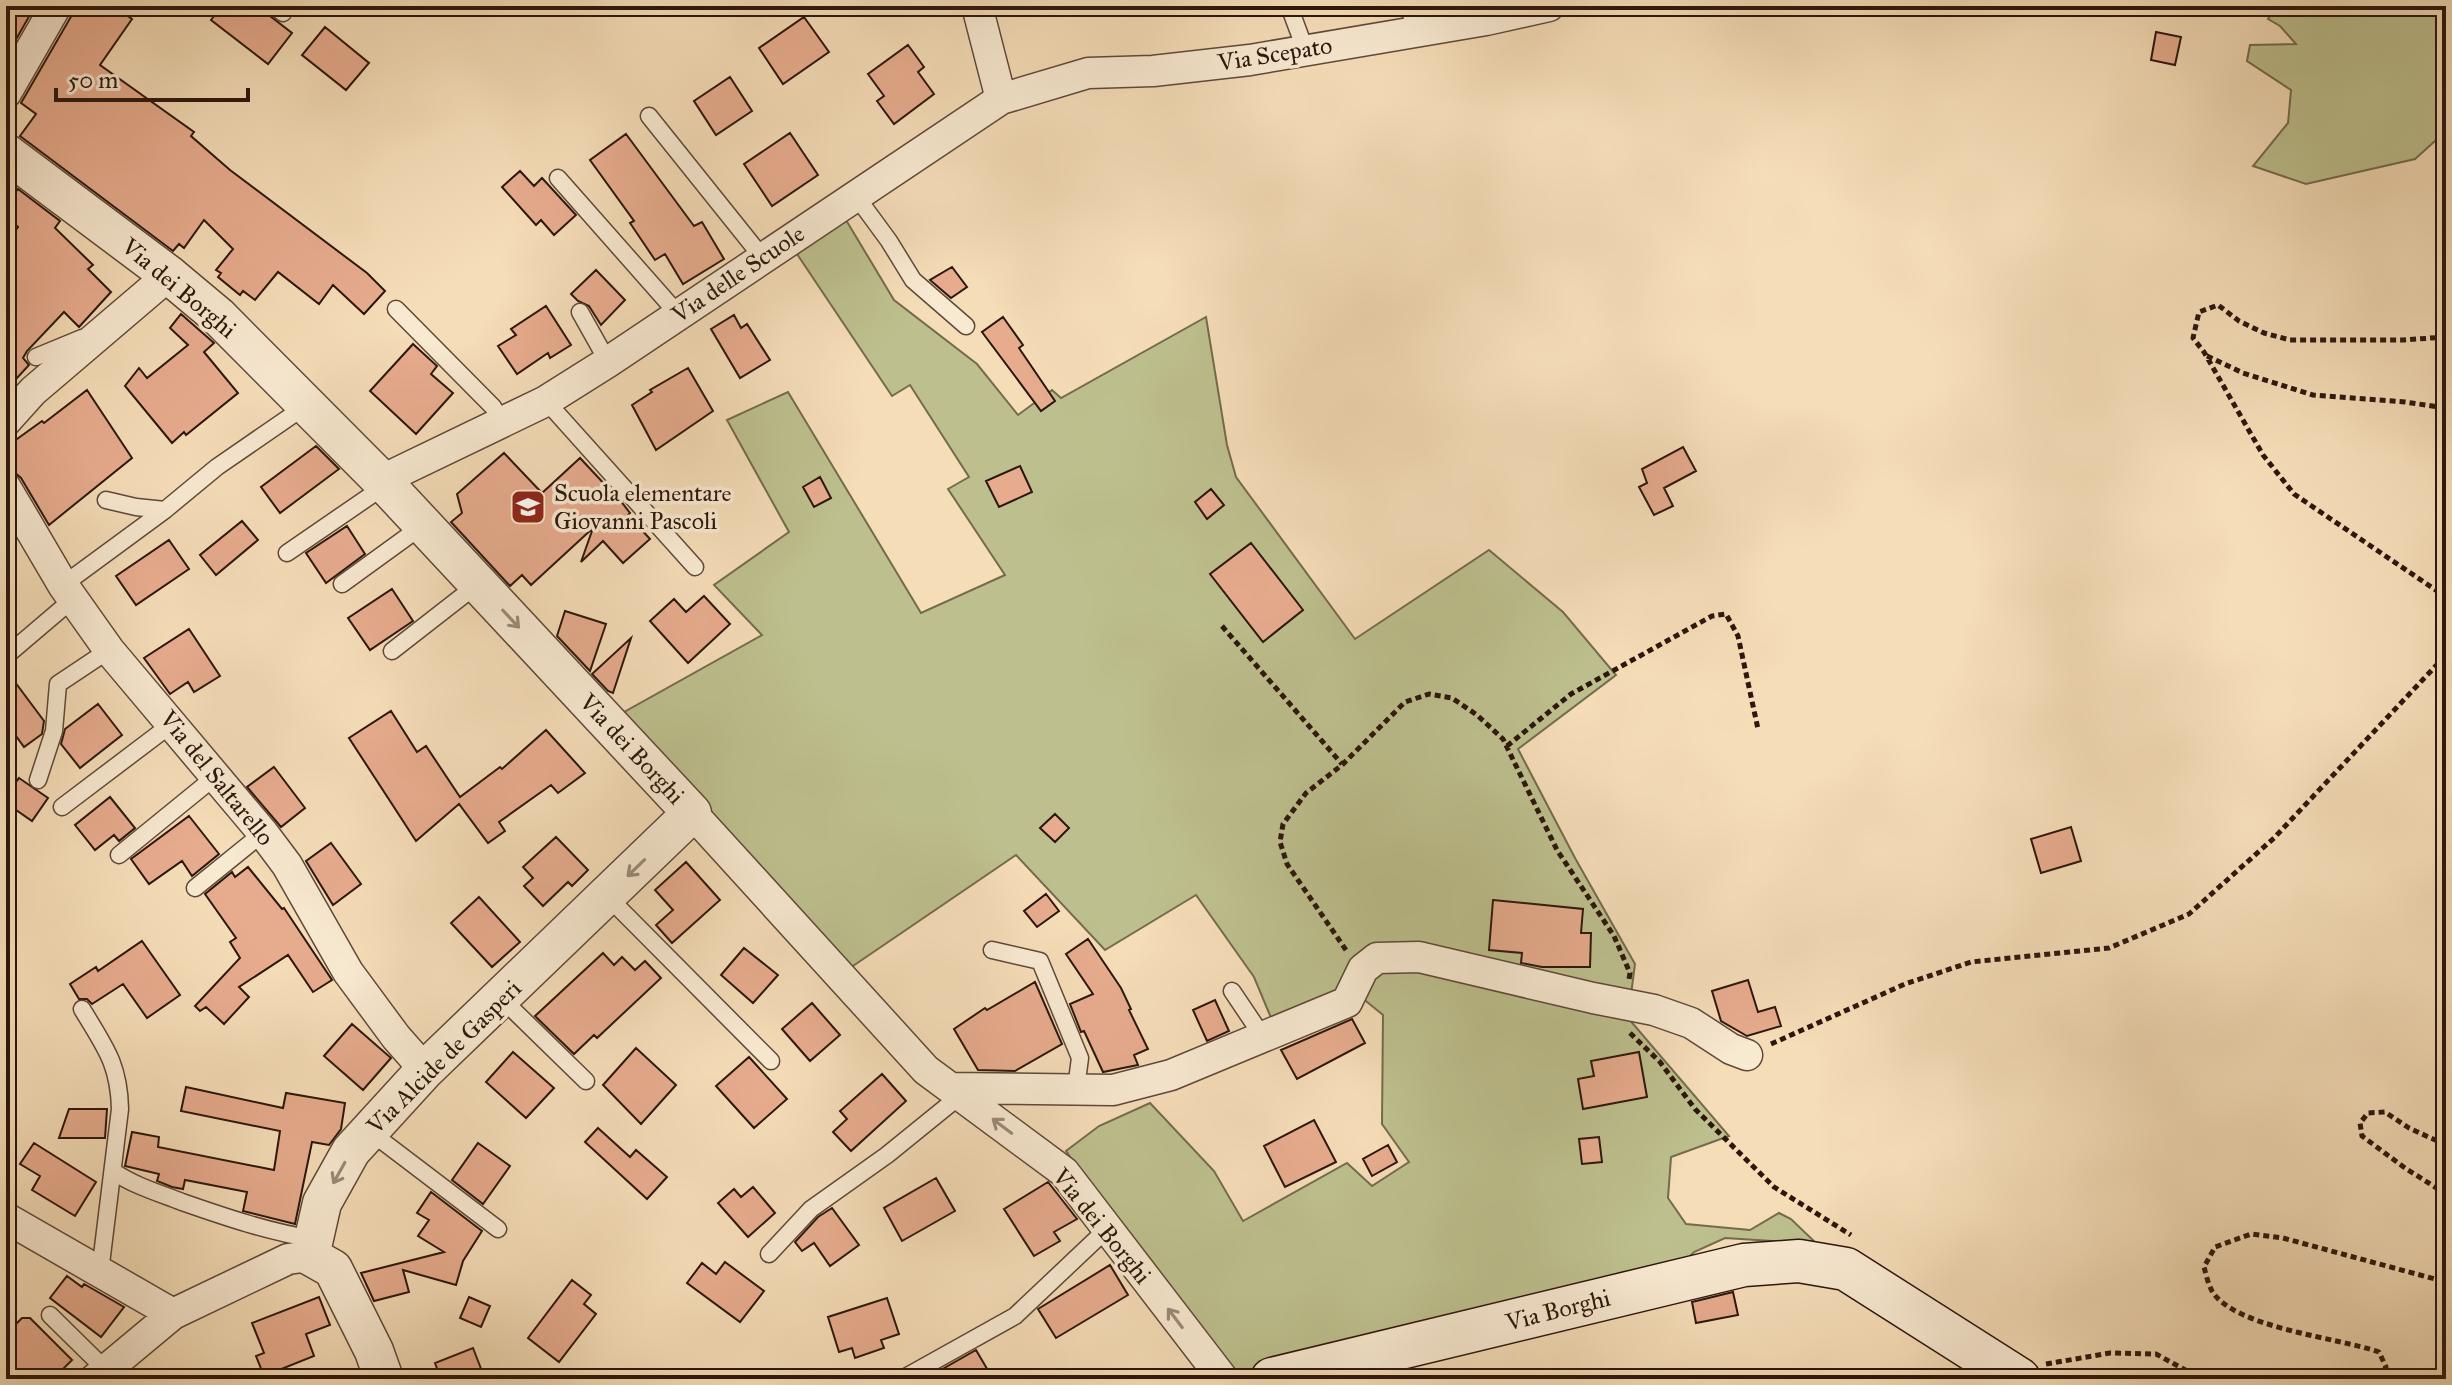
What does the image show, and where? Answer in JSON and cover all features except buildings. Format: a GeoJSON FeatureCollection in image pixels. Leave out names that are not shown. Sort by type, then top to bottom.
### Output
{"type":"FeatureCollection","features":[{"type":"Feature","properties":{"kind":"main road"},"geometry":{"type":"LineString","coordinates":[[1853,1255],[2014,1376]]}},
{"type":"Feature","properties":{"kind":"main road","name":"Via Borghi"},"geometry":{"type":"LineString","coordinates":[[1272,1379],[1744,1265],[1853,1255]]}},
{"type":"Feature","properties":{"kind":"street"},"geometry":{"type":"LineString","coordinates":[[6,93],[56,6]]}},
{"type":"Feature","properties":{"kind":"street"},"geometry":{"type":"LineString","coordinates":[[977,6],[1001,99]]}},
{"type":"Feature","properties":{"kind":"street","name":"Via Scepato"},"geometry":{"type":"LineString","coordinates":[[1001,99],[1088,73],[1153,71],[1250,60],[1305,49],[1413,18],[1549,6]]}},
{"type":"Feature","properties":{"kind":"street","name":"Via delle Scuole"},"geometry":{"type":"LineString","coordinates":[[384,482],[546,401],[1001,99]]}},
{"type":"Feature","properties":{"kind":"street","name":"Via dei Borghi"},"geometry":{"type":"LineString","coordinates":[[9,162],[169,275],[218,316],[384,482],[926,1070],[1064,1172],[1223,1379]]}},
{"type":"Feature","properties":{"kind":"street"},"geometry":{"type":"LineString","coordinates":[[6,421],[33,391],[169,275]]}},
{"type":"Feature","properties":{"kind":"street","name":"Via del Saltarello"},"geometry":{"type":"LineString","coordinates":[[6,488],[68,592],[109,650],[263,833],[287,865],[348,972],[396,1037],[425,1070]]}},
{"type":"Feature","properties":{"kind":"street","name":"Via Alcide de Gasperi"},"geometry":{"type":"LineString","coordinates":[[312,1247],[322,1203],[351,1151],[425,1070],[692,813]]}},
{"type":"Feature","properties":{"kind":"street"},"geometry":{"type":"LineString","coordinates":[[956,1091],[1113,1090],[1171,1075],[1347,1002],[1363,969],[1377,958],[1419,957],[1654,1010],[1691,1023],[1731,1049],[1747,1055]]}},
{"type":"Feature","properties":{"kind":"street"},"geometry":{"type":"LineString","coordinates":[[6,1218],[173,1314]]}},
{"type":"Feature","properties":{"kind":"street"},"geometry":{"type":"LineString","coordinates":[[105,1376],[173,1314],[312,1247],[333,1269],[374,1351],[384,1379]]}},
{"type":"Feature","properties":{"kind":"lane"},"geometry":{"type":"LineString","coordinates":[[1289,6],[1305,49]]}},
{"type":"Feature","properties":{"kind":"lane"},"geometry":{"type":"LineString","coordinates":[[649,116],[762,257]]}},
{"type":"Feature","properties":{"kind":"lane"},"geometry":{"type":"LineString","coordinates":[[558,178],[678,314]]}},
{"type":"Feature","properties":{"kind":"lane"},"geometry":{"type":"LineString","coordinates":[[856,196],[913,280],[966,326]]}},
{"type":"Feature","properties":{"kind":"lane"},"geometry":{"type":"LineString","coordinates":[[396,309],[493,407],[503,423]]}},
{"type":"Feature","properties":{"kind":"lane"},"geometry":{"type":"LineString","coordinates":[[580,312],[608,362]]}},
{"type":"Feature","properties":{"kind":"lane"},"geometry":{"type":"LineString","coordinates":[[36,357],[103,332]]}},
{"type":"Feature","properties":{"kind":"lane"},"geometry":{"type":"LineString","coordinates":[[546,401],[695,567]]}},
{"type":"Feature","properties":{"kind":"lane"},"geometry":{"type":"LineString","coordinates":[[6,656],[68,592],[165,510],[217,467],[307,405]]}},
{"type":"Feature","properties":{"kind":"lane"},"geometry":{"type":"LineString","coordinates":[[287,553],[384,482]]}},
{"type":"Feature","properties":{"kind":"lane"},"geometry":{"type":"LineString","coordinates":[[106,500],[165,510]]}},
{"type":"Feature","properties":{"kind":"lane"},"geometry":{"type":"LineString","coordinates":[[342,584],[422,526]]}},
{"type":"Feature","properties":{"kind":"lane"},"geometry":{"type":"LineString","coordinates":[[392,651],[478,584]]}},
{"type":"Feature","properties":{"kind":"lane"},"geometry":{"type":"LineString","coordinates":[[38,780],[54,731],[58,684],[109,650]]}},
{"type":"Feature","properties":{"kind":"lane"},"geometry":{"type":"LineString","coordinates":[[62,807],[173,723]]}},
{"type":"Feature","properties":{"kind":"lane"},"geometry":{"type":"LineString","coordinates":[[119,855],[216,776]]}},
{"type":"Feature","properties":{"kind":"lane"},"geometry":{"type":"LineString","coordinates":[[195,888],[263,833]]}},
{"type":"Feature","properties":{"kind":"lane"},"geometry":{"type":"LineString","coordinates":[[607,896],[771,1061]]}},
{"type":"Feature","properties":{"kind":"lane"},"geometry":{"type":"LineString","coordinates":[[992,950],[1040,961],[1080,1058],[1076,1088]]}},
{"type":"Feature","properties":{"kind":"lane"},"geometry":{"type":"LineString","coordinates":[[1232,991],[1263,1037]]}},
{"type":"Feature","properties":{"kind":"lane"},"geometry":{"type":"LineString","coordinates":[[502,999],[586,1081]]}},
{"type":"Feature","properties":{"kind":"lane"},"geometry":{"type":"LineString","coordinates":[[82,1009],[112,1059],[120,1083],[114,1172],[100,1272]]}},
{"type":"Feature","properties":{"kind":"lane"},"geometry":{"type":"LineString","coordinates":[[769,1254],[811,1209],[887,1155],[956,1091]]}},
{"type":"Feature","properties":{"kind":"lane"},"geometry":{"type":"LineString","coordinates":[[369,1131],[498,1229]]}},
{"type":"Feature","properties":{"kind":"lane"},"geometry":{"type":"LineString","coordinates":[[114,1172],[129,1182],[312,1247]]}},
{"type":"Feature","properties":{"kind":"lane"},"geometry":{"type":"LineString","coordinates":[[902,1379],[1015,1316],[1107,1229]]}},
{"type":"Feature","properties":{"kind":"lane"},"geometry":{"type":"LineString","coordinates":[[50,1315],[105,1376]]}},
{"type":"Feature","properties":{"kind":"path"},"geometry":{"type":"LineString","coordinates":[[2446,337],[2290,340],[2264,333],[2239,321],[2218,305],[2199,312],[2193,338],[2263,455],[2294,494],[2446,597]]}},
{"type":"Feature","properties":{"kind":"path"},"geometry":{"type":"LineString","coordinates":[[2206,356],[2243,373],[2313,395],[2446,408]]}},
{"type":"Feature","properties":{"kind":"path"},"geometry":{"type":"LineString","coordinates":[[1506,747],[1571,694],[1712,616],[1726,614],[1738,636],[1758,729]]}},
{"type":"Feature","properties":{"kind":"path"},"geometry":{"type":"LineString","coordinates":[[1222,626],[1342,765]]}},
{"type":"Feature","properties":{"kind":"path"},"geometry":{"type":"LineString","coordinates":[[1747,1055],[1905,984],[1971,962],[2109,948],[2189,914],[2274,838],[2446,655]]}},
{"type":"Feature","properties":{"kind":"path"},"geometry":{"type":"LineString","coordinates":[[1360,975],[1343,943],[1287,864],[1280,842],[1283,824],[1306,793],[1342,765],[1405,702],[1429,694],[1452,698],[1477,715],[1503,739],[1557,850],[1614,936],[1630,973],[1625,1003]]}},
{"type":"Feature","properties":{"kind":"path"},"geometry":{"type":"LineString","coordinates":[[1593,998],[1660,1062],[1695,1109],[1774,1187],[1853,1255]]}},
{"type":"Feature","properties":{"kind":"path"},"geometry":{"type":"LineString","coordinates":[[2446,1145],[2409,1128],[2385,1112],[2368,1113],[2360,1123],[2362,1136],[2446,1194]]}},
{"type":"Feature","properties":{"kind":"path"},"geometry":{"type":"LineString","coordinates":[[2379,1379],[2386,1367],[2379,1352],[2357,1344],[2289,1332],[2231,1307],[2212,1292],[2204,1267],[2215,1247],[2251,1234],[2283,1238],[2446,1282]]}},
{"type":"Feature","properties":{"kind":"path"},"geometry":{"type":"LineString","coordinates":[[2014,1376],[2054,1362],[2110,1353],[2156,1354],[2202,1379]]}},
{"type":"Feature","properties":{"kind":"green space"},"geometry":{"type":"Polygon","coordinates":[[[2276,6],[2446,6],[2446,131],[2415,159],[2306,184],[2253,166],[2288,123],[2291,90],[2247,61],[2250,45],[2296,44],[2280,26],[2268,19],[2276,6]]]}},
{"type":"Feature","properties":{"kind":"green space"},"geometry":{"type":"Polygon","coordinates":[[[843,215],[894,300],[977,364],[1018,415],[1052,390],[1061,398],[1206,317],[1227,445],[1236,477],[1355,639],[1489,550],[1563,612],[1616,675],[1518,749],[1635,964],[1628,1018],[1729,1136],[1671,1157],[1668,1198],[1686,1224],[1750,1230],[1779,1213],[1791,1219],[1817,1244],[1725,1238],[1694,1252],[1676,1271],[1238,1373],[1164,1290],[1066,1151],[1099,1126],[1150,1103],[1214,1171],[1243,1221],[1347,1163],[1372,1186],[1409,1162],[1382,1124],[1383,1015],[1345,984],[1338,998],[1274,1025],[1254,977],[1196,895],[1105,950],[1016,855],[850,968],[617,716],[762,635],[714,585],[789,532],[727,420],[788,392],[921,613],[1005,575],[948,489],[969,477],[910,385],[892,396],[793,248],[843,215]]]}},
{"type":"Feature","properties":{"kind":"place","name":"Scuola elementare Giovanni Pascoli"},"geometry":{"type":"Point","coordinates":[528,507]}}]}
